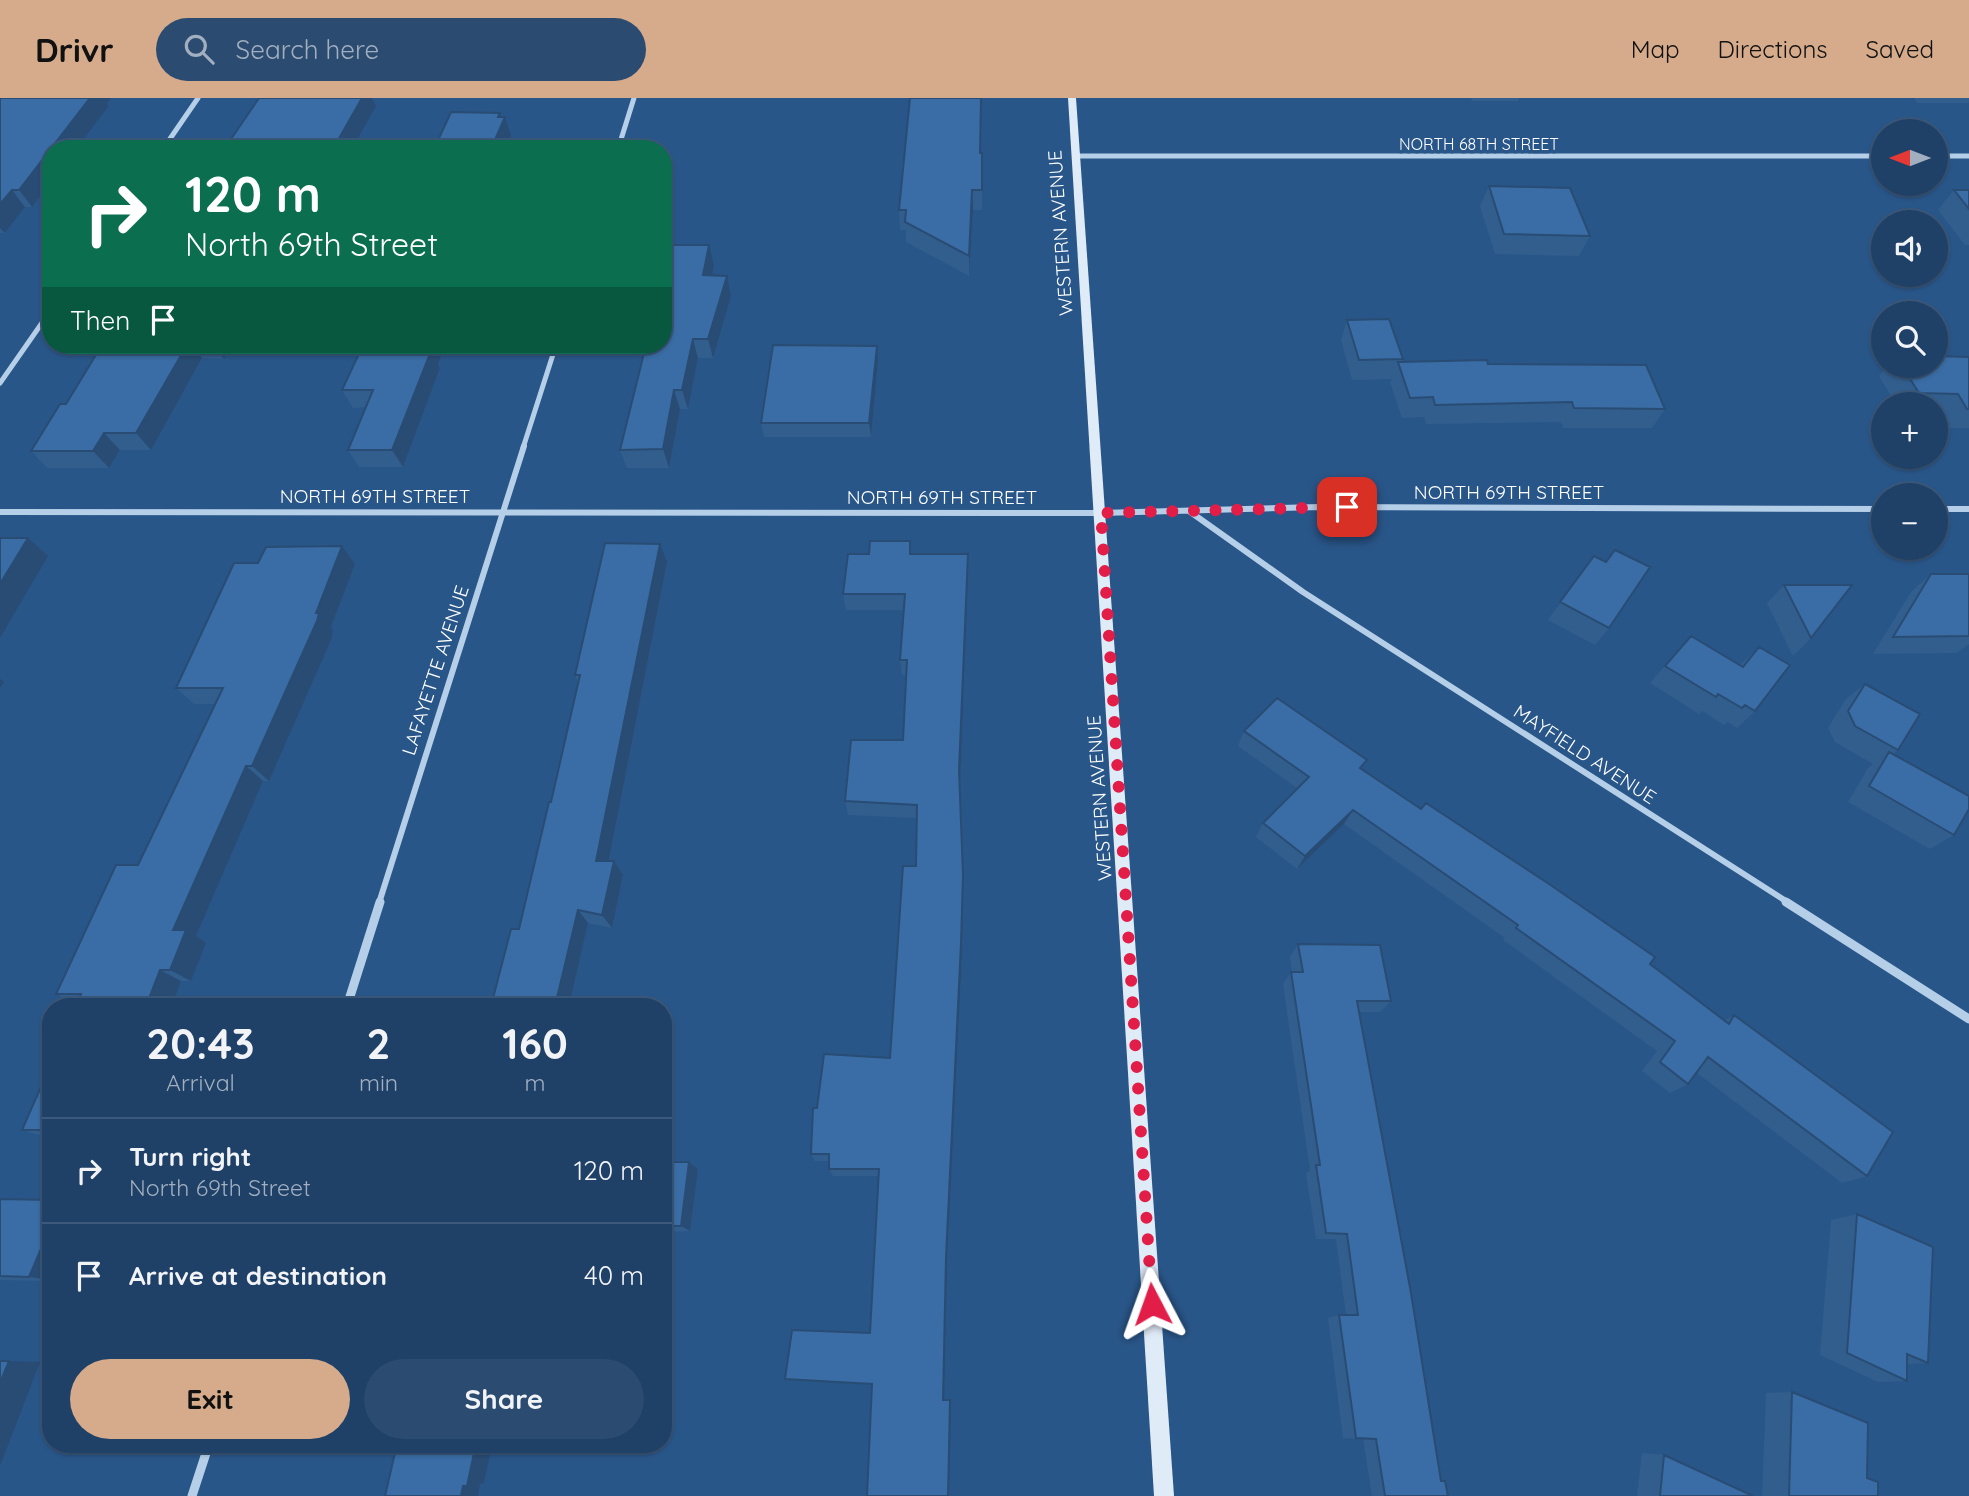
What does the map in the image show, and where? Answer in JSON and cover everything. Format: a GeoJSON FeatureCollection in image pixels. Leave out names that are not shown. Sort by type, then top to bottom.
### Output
{"type":"FeatureCollection","features":[{"type":"Feature","properties":{"kind":"street"},"geometry":{"type":"LineString","coordinates":[[169,140],[198,98]]}},
{"type":"Feature","properties":{"kind":"street"},"geometry":{"type":"LineString","coordinates":[[621,140],[634,98]]}},
{"type":"Feature","properties":{"kind":"street","name":"WESTERN AVENUE"},"geometry":{"type":"LineString","coordinates":[[1072,98],[1164,1496]]}},
{"type":"Feature","properties":{"kind":"street","name":"NORTH 68TH STREET"},"geometry":{"type":"LineString","coordinates":[[1075,156],[1871,156]]}},
{"type":"Feature","properties":{"kind":"street"},"geometry":{"type":"LineString","coordinates":[[1948,156],[1969,156]]}},
{"type":"Feature","properties":{"kind":"street"},"geometry":{"type":"LineString","coordinates":[[0,383],[42,323]]}},
{"type":"Feature","properties":{"kind":"street","name":"LAFAYETTE AVENUE"},"geometry":{"type":"LineString","coordinates":[[350,998],[553,354]]}},
{"type":"Feature","properties":{"kind":"street","name":"NORTH 69TH STREET"},"geometry":{"type":"LineString","coordinates":[[0,512],[1101,513],[1320,507],[1871,509]]}},
{"type":"Feature","properties":{"kind":"street"},"geometry":{"type":"LineString","coordinates":[[1948,509],[1969,509]]}},
{"type":"Feature","properties":{"kind":"street","name":"MAYFIELD AVENUE"},"geometry":{"type":"LineString","coordinates":[[1188,510],[1303,592],[1969,1019]]}},
{"type":"Feature","properties":{"kind":"street"},"geometry":{"type":"LineString","coordinates":[[192,1496],[206,1453]]}},
{"type":"Feature","properties":{"kind":"building"},"geometry":{"type":"Polygon","coordinates":[[[0,98],[90,98],[58,140],[42,140],[42,160],[19,190],[12,190],[0,204],[0,98]]]}},
{"type":"Feature","properties":{"kind":"building"},"geometry":{"type":"Polygon","coordinates":[[[259,98],[362,98],[338,140],[230,140],[259,98]]]}},
{"type":"Feature","properties":{"kind":"building"},"geometry":{"type":"Polygon","coordinates":[[[910,98],[981,98],[982,190],[972,190],[969,256],[905,222],[906,210],[899,210],[910,98]]]}},
{"type":"Feature","properties":{"kind":"building"},"geometry":{"type":"Polygon","coordinates":[[[451,112],[500,113],[498,117],[505,117],[495,140],[438,140],[451,112]]]}},
{"type":"Feature","properties":{"kind":"building"},"geometry":{"type":"Polygon","coordinates":[[[1489,186],[1570,188],[1590,236],[1504,234],[1489,186]]]}},
{"type":"Feature","properties":{"kind":"building"},"geometry":{"type":"Polygon","coordinates":[[[1954,190],[1969,190],[1969,209],[1954,190]]]}},
{"type":"Feature","properties":{"kind":"building"},"geometry":{"type":"Polygon","coordinates":[[[672,245],[709,245],[703,275],[727,276],[708,339],[693,339],[682,390],[674,390],[663,449],[620,450],[644,354],[672,354],[672,245]]]}},
{"type":"Feature","properties":{"kind":"building"},"geometry":{"type":"Polygon","coordinates":[[[1389,319],[1403,359],[1359,360],[1347,320],[1389,319]]]}},
{"type":"Feature","properties":{"kind":"building"},"geometry":{"type":"Polygon","coordinates":[[[773,345],[877,346],[869,423],[761,423],[773,345]]]}},
{"type":"Feature","properties":{"kind":"building"},"geometry":{"type":"Polygon","coordinates":[[[97,354],[182,354],[136,433],[104,433],[93,451],[31,451],[60,404],[66,404],[97,354]]]}},
{"type":"Feature","properties":{"kind":"building"},"geometry":{"type":"Polygon","coordinates":[[[359,354],[430,354],[392,450],[348,450],[373,390],[342,390],[359,354]]]}},
{"type":"Feature","properties":{"kind":"building"},"geometry":{"type":"Polygon","coordinates":[[[1948,356],[1969,357],[1969,409],[1958,394],[1918,392],[1910,378],[1948,378],[1948,356]]]}},
{"type":"Feature","properties":{"kind":"building"},"geometry":{"type":"Polygon","coordinates":[[[1487,360],[1488,364],[1646,365],[1665,409],[1574,408],[1572,402],[1435,405],[1433,397],[1410,398],[1398,362],[1487,360]]]}},
{"type":"Feature","properties":{"kind":"building"},"geometry":{"type":"Polygon","coordinates":[[[0,538],[28,538],[0,584],[0,538]]]}},
{"type":"Feature","properties":{"kind":"building"},"geometry":{"type":"Polygon","coordinates":[[[870,541],[910,541],[910,554],[968,554],[959,770],[963,875],[961,943],[946,1257],[943,1400],[950,1400],[948,1496],[867,1496],[872,1384],[785,1379],[792,1330],[870,1333],[879,1169],[829,1169],[829,1154],[811,1154],[813,1108],[817,1108],[824,1054],[890,1058],[903,866],[916,866],[917,805],[845,801],[851,740],[903,740],[907,660],[900,660],[905,594],[843,594],[848,554],[869,554],[870,541]]]}},
{"type":"Feature","properties":{"kind":"building"},"geometry":{"type":"Polygon","coordinates":[[[605,543],[660,544],[596,861],[614,861],[602,915],[578,910],[557,998],[493,998],[511,929],[519,929],[580,675],[575,675],[605,543]]]}},
{"type":"Feature","properties":{"kind":"building"},"geometry":{"type":"Polygon","coordinates":[[[342,546],[316,613],[319,613],[317,621],[252,766],[246,766],[173,930],[186,930],[170,970],[160,970],[149,998],[79,998],[81,994],[56,994],[116,865],[138,865],[223,688],[176,688],[234,563],[258,563],[266,547],[342,546]]]}},
{"type":"Feature","properties":{"kind":"building"},"geometry":{"type":"Polygon","coordinates":[[[1615,550],[1650,567],[1609,628],[1560,602],[1594,556],[1606,562],[1615,550]]]}},
{"type":"Feature","properties":{"kind":"building"},"geometry":{"type":"Polygon","coordinates":[[[1931,574],[1969,574],[1969,636],[1893,637],[1931,574]]]}},
{"type":"Feature","properties":{"kind":"building"},"geometry":{"type":"Polygon","coordinates":[[[1784,585],[1852,585],[1811,638],[1784,585]]]}},
{"type":"Feature","properties":{"kind":"building"},"geometry":{"type":"Polygon","coordinates":[[[1691,636],[1743,667],[1759,647],[1790,665],[1755,711],[1745,705],[1742,708],[1718,694],[1716,697],[1665,666],[1691,636]]]}},
{"type":"Feature","properties":{"kind":"building"},"geometry":{"type":"Polygon","coordinates":[[[1865,684],[1920,714],[1898,750],[1855,726],[1848,711],[1865,684]]]}},
{"type":"Feature","properties":{"kind":"building"},"geometry":{"type":"Polygon","coordinates":[[[1277,698],[1367,760],[1360,768],[1421,809],[1426,803],[1549,884],[1655,957],[1650,964],[1729,1024],[1734,1015],[1893,1132],[1867,1176],[1708,1057],[1688,1084],[1660,1062],[1675,1041],[1516,928],[1518,925],[1353,810],[1305,856],[1263,823],[1309,777],[1244,731],[1277,698]]]}},
{"type":"Feature","properties":{"kind":"building"},"geometry":{"type":"Polygon","coordinates":[[[1889,752],[1969,796],[1969,809],[1954,835],[1869,786],[1889,752]]]}},
{"type":"Feature","properties":{"kind":"building"},"geometry":{"type":"Polygon","coordinates":[[[1298,944],[1380,945],[1391,1001],[1357,1001],[1411,1293],[1441,1481],[1445,1481],[1448,1496],[1385,1496],[1376,1439],[1356,1438],[1339,1315],[1358,1315],[1347,1234],[1326,1233],[1316,1165],[1320,1165],[1291,972],[1303,972],[1298,944]]]}},
{"type":"Feature","properties":{"kind":"building"},"geometry":{"type":"Polygon","coordinates":[[[42,1084],[42,1130],[22,1130],[42,1084]]]}},
{"type":"Feature","properties":{"kind":"building"},"geometry":{"type":"Polygon","coordinates":[[[672,1162],[689,1162],[681,1226],[672,1226],[672,1162]]]}},
{"type":"Feature","properties":{"kind":"building"},"geometry":{"type":"Polygon","coordinates":[[[0,1199],[42,1200],[42,1246],[29,1277],[0,1276],[0,1199]]]}},
{"type":"Feature","properties":{"kind":"building"},"geometry":{"type":"Polygon","coordinates":[[[1857,1214],[1933,1247],[1928,1363],[1907,1354],[1907,1381],[1847,1353],[1857,1214]]]}},
{"type":"Feature","properties":{"kind":"building"},"geometry":{"type":"Polygon","coordinates":[[[0,1361],[9,1361],[0,1383],[0,1361]]]}},
{"type":"Feature","properties":{"kind":"building"},"geometry":{"type":"Polygon","coordinates":[[[1792,1392],[1868,1423],[1867,1478],[1878,1482],[1878,1496],[1789,1496],[1792,1392]]]}},
{"type":"Feature","properties":{"kind":"building"},"geometry":{"type":"Polygon","coordinates":[[[395,1453],[474,1453],[467,1486],[463,1486],[461,1496],[385,1496],[395,1453]]]}},
{"type":"Feature","properties":{"kind":"building"},"geometry":{"type":"Polygon","coordinates":[[[1664,1455],[1753,1496],[1660,1496],[1664,1455]]]}},
{"type":"Feature","properties":{"kind":"route"},"geometry":{"type":"LineString","coordinates":[[1152,1304],[1101,513],[1347,507]]}}]}
